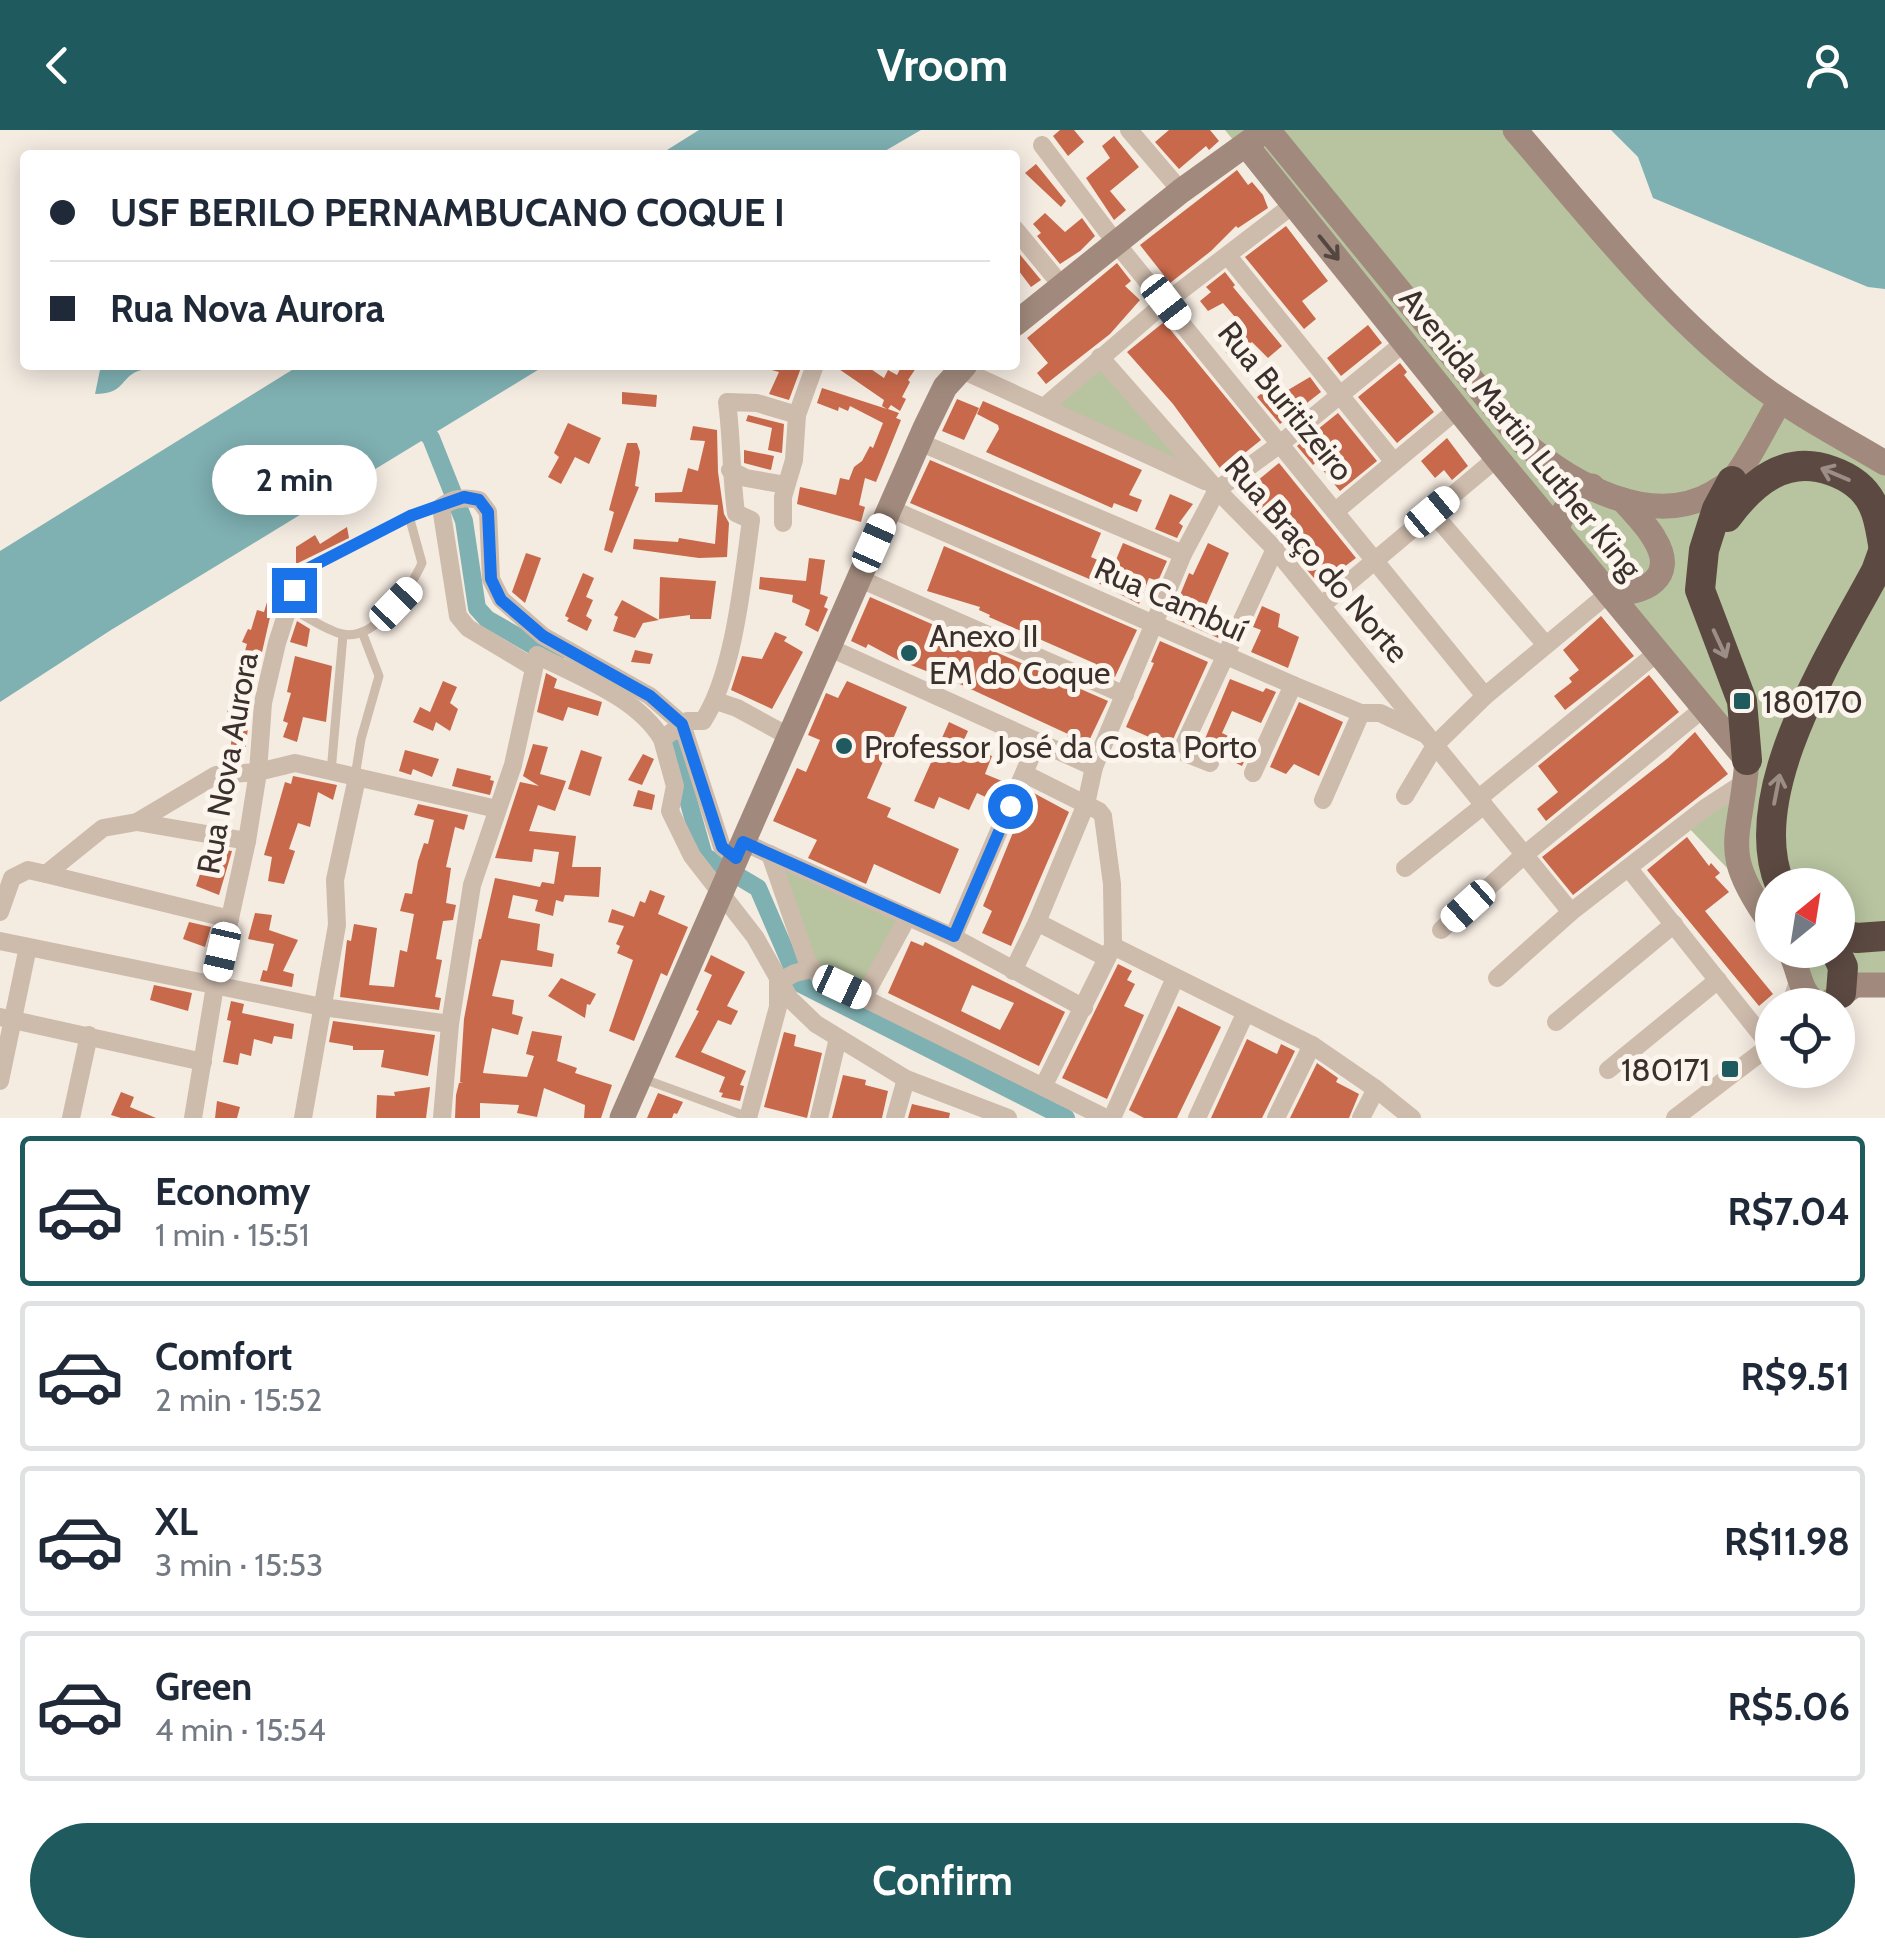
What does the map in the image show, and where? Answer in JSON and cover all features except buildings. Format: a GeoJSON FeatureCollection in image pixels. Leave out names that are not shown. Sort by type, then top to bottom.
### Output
{"type":"FeatureCollection","features":[{"type":"Feature","properties":{"kind":"highway"},"geometry":{"type":"LineString","coordinates":[[1704,550],[1754,485],[1778,470],[1814,465],[1840,474],[1866,494],[1879,520],[1884,548],[1797,721],[1782,765],[1774,800],[1776,868]]}},
{"type":"Feature","properties":{"kind":"highway"},"geometry":{"type":"LineString","coordinates":[[1732,481],[1717,509],[1704,550],[1700,590],[1742,701],[1746,771]]}},
{"type":"Feature","properties":{"kind":"highway"},"geometry":{"type":"LineString","coordinates":[[1855,938],[1885,936]]}},
{"type":"Feature","properties":{"kind":"street"},"geometry":{"type":"LineString","coordinates":[[1129,130],[1181,191]]}},
{"type":"Feature","properties":{"kind":"street"},"geometry":{"type":"LineString","coordinates":[[1515,130],[1652,288],[1732,364],[1780,400],[1885,463]]}},
{"type":"Feature","properties":{"kind":"street"},"geometry":{"type":"LineString","coordinates":[[1020,320],[1254,134]]}},
{"type":"Feature","properties":{"kind":"street","name":"Avenida Martin Luther King"},"geometry":{"type":"LineString","coordinates":[[1254,134],[1294,204],[1704,708],[1746,771]]}},
{"type":"Feature","properties":{"kind":"street","name":"Avenida Martin Luther King"},"geometry":{"type":"LineString","coordinates":[[1254,134],[1523,442],[1550,464],[1623,500],[1659,508],[1698,501],[1732,481]]}},
{"type":"Feature","properties":{"kind":"street","name":"Rua Buritizeiro"},"geometry":{"type":"LineString","coordinates":[[1042,145],[1116,243],[1485,696]]}},
{"type":"Feature","properties":{"kind":"street"},"geometry":{"type":"LineString","coordinates":[[1044,407],[1166,302],[1294,204]]}},
{"type":"Feature","properties":{"kind":"street"},"geometry":{"type":"LineString","coordinates":[[1020,236],[1062,286]]}},
{"type":"Feature","properties":{"kind":"street"},"geometry":{"type":"LineString","coordinates":[[1228,256],[1394,462]]}},
{"type":"Feature","properties":{"kind":"street"},"geometry":{"type":"LineString","coordinates":[[1013,971],[1092,808],[1094,767],[1214,487],[1280,444],[1404,342]]}},
{"type":"Feature","properties":{"kind":"street","name":"Rua Braço do Norte"},"geometry":{"type":"LineString","coordinates":[[1100,357],[1214,487],[1275,549],[1572,912]]}},
{"type":"Feature","properties":{"kind":"street"},"geometry":{"type":"LineString","coordinates":[[782,523],[786,485],[794,460],[797,415],[813,370]]}},
{"type":"Feature","properties":{"kind":"street"},"geometry":{"type":"LineString","coordinates":[[622,1118],[919,442],[945,388],[960,370]]}},
{"type":"Feature","properties":{"kind":"street"},"geometry":{"type":"LineString","coordinates":[[968,370],[1214,487]]}},
{"type":"Feature","properties":{"kind":"street"},"geometry":{"type":"LineString","coordinates":[[1732,481],[1780,400]]}},
{"type":"Feature","properties":{"kind":"street"},"geometry":{"type":"LineString","coordinates":[[671,732],[688,720],[703,722],[716,702],[743,578],[751,520],[736,513],[727,402],[757,403],[797,415]]}},
{"type":"Feature","properties":{"kind":"street"},"geometry":{"type":"LineString","coordinates":[[1336,510],[1458,409]]}},
{"type":"Feature","properties":{"kind":"street"},"geometry":{"type":"LineString","coordinates":[[919,442],[1183,554]]}},
{"type":"Feature","properties":{"kind":"street"},"geometry":{"type":"LineString","coordinates":[[1322,605],[1497,458]]}},
{"type":"Feature","properties":{"kind":"street"},"geometry":{"type":"LineString","coordinates":[[730,470],[746,478],[786,485]]}},
{"type":"Feature","properties":{"kind":"street"},"geometry":{"type":"LineString","coordinates":[[1557,530],[1569,502],[1592,486]]}},
{"type":"Feature","properties":{"kind":"street"},"geometry":{"type":"LineString","coordinates":[[671,732],[635,709],[468,628],[458,616],[451,502],[479,500],[488,512],[491,579],[501,600],[543,636],[650,696],[671,732],[722,847],[770,854],[954,936],[1084,1008]]}},
{"type":"Feature","properties":{"kind":"street"},"geometry":{"type":"LineString","coordinates":[[1406,796],[1433,741],[1485,696],[1609,593],[1639,592],[1656,582],[1660,572],[1658,547],[1623,500]]}},
{"type":"Feature","properties":{"kind":"street","name":"Rua Cambuí"},"geometry":{"type":"LineString","coordinates":[[890,508],[1293,685],[1361,713],[1380,713],[1433,741]]}},
{"type":"Feature","properties":{"kind":"street"},"geometry":{"type":"LineString","coordinates":[[1432,512],[1546,645]]}},
{"type":"Feature","properties":{"kind":"street"},"geometry":{"type":"LineString","coordinates":[[1210,763],[1185,753],[1182,747],[1275,549]]}},
{"type":"Feature","properties":{"kind":"street"},"geometry":{"type":"LineString","coordinates":[[858,578],[1125,695]]}},
{"type":"Feature","properties":{"kind":"street","name":"Rua Nova Aurora"},"geometry":{"type":"LineString","coordinates":[[193,1118],[258,772],[263,702],[292,599]]}},
{"type":"Feature","properties":{"kind":"street"},"geometry":{"type":"LineString","coordinates":[[830,648],[1094,767]]}},
{"type":"Feature","properties":{"kind":"street"},"geometry":{"type":"LineString","coordinates":[[1405,868],[1658,652]]}},
{"type":"Feature","properties":{"kind":"street"},"geometry":{"type":"LineString","coordinates":[[442,1118],[450,1024],[472,885],[513,765],[535,661]]}},
{"type":"Feature","properties":{"kind":"street"},"geometry":{"type":"LineString","coordinates":[[1253,772],[1293,685]]}},
{"type":"Feature","properties":{"kind":"street"},"geometry":{"type":"LineString","coordinates":[[716,702],[738,708],[790,736]]}},
{"type":"Feature","properties":{"kind":"street"},"geometry":{"type":"LineString","coordinates":[[1441,930],[1523,856],[1704,708]]}},
{"type":"Feature","properties":{"kind":"street"},"geometry":{"type":"LineString","coordinates":[[1323,800],[1361,713]]}},
{"type":"Feature","properties":{"kind":"street"},"geometry":{"type":"LineString","coordinates":[[671,732],[675,786],[670,811],[692,856],[755,936],[790,999],[816,1024],[906,1079],[972,1112],[1008,1118]]}},
{"type":"Feature","properties":{"kind":"street"},"geometry":{"type":"LineString","coordinates":[[954,936],[1038,743]]}},
{"type":"Feature","properties":{"kind":"street"},"geometry":{"type":"LineString","coordinates":[[138,822],[216,775],[258,772],[294,763],[497,809]]}},
{"type":"Feature","properties":{"kind":"street"},"geometry":{"type":"LineString","coordinates":[[1497,978],[1746,771]]}},
{"type":"Feature","properties":{"kind":"street"},"geometry":{"type":"LineString","coordinates":[[1746,771],[1736,828],[1736,862],[1755,901]]}},
{"type":"Feature","properties":{"kind":"street"},"geometry":{"type":"LineString","coordinates":[[1025,774],[1103,816],[1109,844],[1110,952],[1043,1087]]}},
{"type":"Feature","properties":{"kind":"street"},"geometry":{"type":"LineString","coordinates":[[303,1118],[337,926],[335,880],[356,777]]}},
{"type":"Feature","properties":{"kind":"street"},"geometry":{"type":"LineString","coordinates":[[46,874],[102,828],[138,822],[246,841]]}},
{"type":"Feature","properties":{"kind":"street"},"geometry":{"type":"LineString","coordinates":[[770,854],[812,969]]}},
{"type":"Feature","properties":{"kind":"street"},"geometry":{"type":"LineString","coordinates":[[0,912],[12,878],[28,870],[230,918]]}},
{"type":"Feature","properties":{"kind":"street"},"geometry":{"type":"LineString","coordinates":[[1630,870],[1755,1025]]}},
{"type":"Feature","properties":{"kind":"street"},"geometry":{"type":"LineString","coordinates":[[864,997],[907,918]]}},
{"type":"Feature","properties":{"kind":"street"},"geometry":{"type":"LineString","coordinates":[[1037,922],[1175,978],[1312,1045],[1376,1088],[1412,1118]]}},
{"type":"Feature","properties":{"kind":"street"},"geometry":{"type":"LineString","coordinates":[[1556,1022],[1674,924]]}},
{"type":"Feature","properties":{"kind":"street"},"geometry":{"type":"LineString","coordinates":[[0,942],[322,1007],[450,1024]]}},
{"type":"Feature","properties":{"kind":"street"},"geometry":{"type":"LineString","coordinates":[[0,1082],[6,1018],[28,947]]}},
{"type":"Feature","properties":{"kind":"street"},"geometry":{"type":"LineString","coordinates":[[778,982],[794,972],[812,969],[1109,1118],[1175,978]]}},
{"type":"Feature","properties":{"kind":"street"},"geometry":{"type":"LineString","coordinates":[[1608,1070],[1718,980]]}},
{"type":"Feature","properties":{"kind":"street"},"geometry":{"type":"LineString","coordinates":[[749,1118],[778,1007],[778,982]]}},
{"type":"Feature","properties":{"kind":"street"},"geometry":{"type":"LineString","coordinates":[[1855,988],[1865,983],[1885,984]]}},
{"type":"Feature","properties":{"kind":"street"},"geometry":{"type":"LineString","coordinates":[[1197,1118],[1245,1014]]}},
{"type":"Feature","properties":{"kind":"street"},"geometry":{"type":"LineString","coordinates":[[6,1018],[203,1062]]}},
{"type":"Feature","properties":{"kind":"street"},"geometry":{"type":"LineString","coordinates":[[71,1118],[89,1035]]}},
{"type":"Feature","properties":{"kind":"street"},"geometry":{"type":"LineString","coordinates":[[819,1118],[838,1038]]}},
{"type":"Feature","properties":{"kind":"street"},"geometry":{"type":"LineString","coordinates":[[1276,1118],[1312,1045]]}},
{"type":"Feature","properties":{"kind":"street"},"geometry":{"type":"LineString","coordinates":[[1675,1118],[1755,1057]]}},
{"type":"Feature","properties":{"kind":"street"},"geometry":{"type":"LineString","coordinates":[[895,1118],[906,1079]]}},
{"type":"Feature","properties":{"kind":"street"},"geometry":{"type":"LineString","coordinates":[[1361,1118],[1376,1088]]}},
{"type":"Feature","properties":{"kind":"lane","name":"Rua Nova Aurora"},"geometry":{"type":"LineString","coordinates":[[292,599],[305,570],[410,516],[451,502]]}},
{"type":"Feature","properties":{"kind":"lane"},"geometry":{"type":"LineString","coordinates":[[292,599],[343,635],[362,632],[380,620],[410,588],[422,563],[410,516]]}},
{"type":"Feature","properties":{"kind":"lane"},"geometry":{"type":"LineString","coordinates":[[356,777],[361,740],[379,676],[362,632]]}},
{"type":"Feature","properties":{"kind":"lane"},"geometry":{"type":"LineString","coordinates":[[331,772],[343,635]]}},
{"type":"Feature","properties":{"kind":"lane"},"geometry":{"type":"LineString","coordinates":[[638,1077],[749,1118]]}},
{"type":"Feature","properties":{"kind":"green space"},"geometry":{"type":"Polygon","coordinates":[[[1225,130],[1515,130],[1733,364],[1885,463],[1885,990],[1855,996],[1855,988],[1804,988],[1796,968],[1855,968],[1855,868],[1755,868],[1755,901],[1687,826],[1746,774],[1225,130]]]}},
{"type":"Feature","properties":{"kind":"green space"},"geometry":{"type":"Polygon","coordinates":[[[1101,368],[1183,463],[1061,409],[1059,405],[1101,368]]]}},
{"type":"Feature","properties":{"kind":"green space"},"geometry":{"type":"Polygon","coordinates":[[[778,858],[904,914],[859,1002],[816,972],[778,858]]]}},
{"type":"Feature","properties":{"kind":"water"},"geometry":{"type":"Polygon","coordinates":[[[699,130],[921,130],[887,150],[667,150],[699,130]]]}},
{"type":"Feature","properties":{"kind":"water"},"geometry":{"type":"Polygon","coordinates":[[[1611,130],[1885,130],[1885,289],[1868,287],[1653,198],[1638,157],[1611,130]]]}},
{"type":"Feature","properties":{"kind":"water"},"geometry":{"type":"Polygon","coordinates":[[[100,370],[142,370],[112,392],[95,394],[100,370]]]}},
{"type":"Feature","properties":{"kind":"water"},"geometry":{"type":"Polygon","coordinates":[[[292,370],[538,370],[0,702],[0,551],[292,370]]]}},
{"type":"Feature","properties":{"kind":"waterway"},"geometry":{"type":"LineString","coordinates":[[415,422],[431,438],[464,521],[477,608],[487,619],[555,658]]}},
{"type":"Feature","properties":{"kind":"waterway"},"geometry":{"type":"LineString","coordinates":[[673,747],[704,856],[758,888],[799,983],[1066,1118]]}},
{"type":"Feature","properties":{"kind":"place","name":"Anexo II EM do Coque"},"geometry":{"type":"Point","coordinates":[909,653]}},
{"type":"Feature","properties":{"kind":"place","name":"180170"},"geometry":{"type":"Point","coordinates":[1742,701]}},
{"type":"Feature","properties":{"kind":"place","name":"Professor José da Costa Porto"},"geometry":{"type":"Point","coordinates":[844,746]}},
{"type":"Feature","properties":{"kind":"place","name":"180171"},"geometry":{"type":"Point","coordinates":[1730,1069]}},
{"type":"Feature","properties":{"kind":"route"},"geometry":{"type":"LineString","coordinates":[[294,590],[305,570],[410,516],[464,497],[479,500],[488,512],[491,579],[501,600],[543,636],[650,696],[682,724],[722,847],[736,858],[743,842],[954,936],[1010,806]]}}]}
